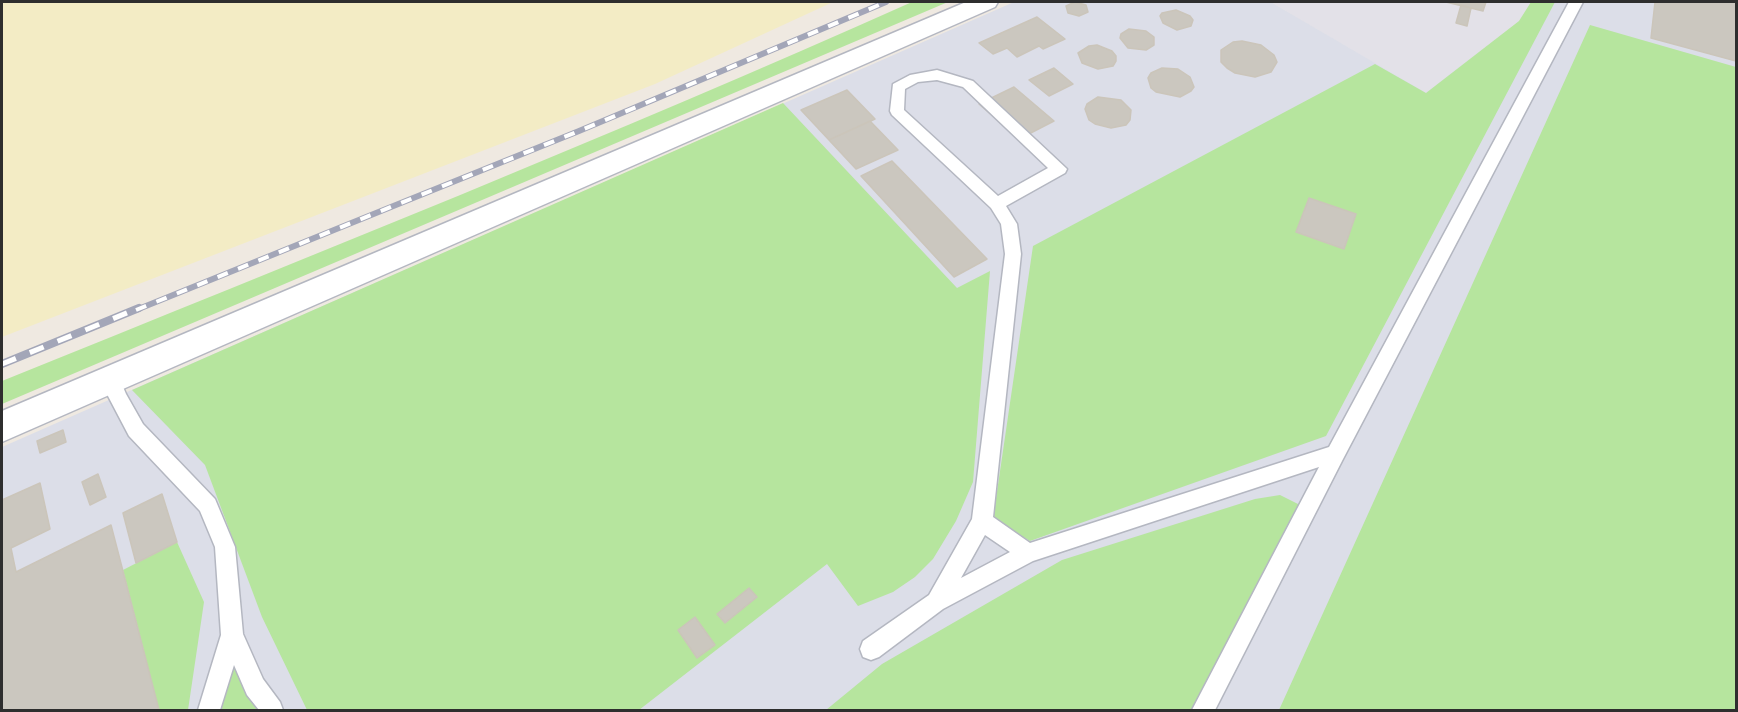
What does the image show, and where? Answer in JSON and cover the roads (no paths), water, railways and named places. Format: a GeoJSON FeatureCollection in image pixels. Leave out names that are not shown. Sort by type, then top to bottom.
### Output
{"type":"FeatureCollection","features":[{"type":"Feature","properties":{"kind":"street"},"geometry":{"type":"LineString","coordinates":[[2,427],[986,2]]}},
{"type":"Feature","properties":{"kind":"lane"},"geometry":{"type":"LineString","coordinates":[[1203,711],[1336,453],[1576,2]]}},
{"type":"Feature","properties":{"kind":"lane"},"geometry":{"type":"LineString","coordinates":[[936,602],[982,521],[1013,254],[1009,224],[997,204],[897,111],[898,87],[915,78],[937,75],[968,84],[1059,169],[997,204]]}},
{"type":"Feature","properties":{"kind":"lane"},"geometry":{"type":"LineString","coordinates":[[112,380],[117,396],[136,430],[208,505],[225,547],[232,635],[255,687],[272,711]]}},
{"type":"Feature","properties":{"kind":"lane"},"geometry":{"type":"LineString","coordinates":[[871,650],[936,602],[1028,553],[1336,453]]}},
{"type":"Feature","properties":{"kind":"lane"},"geometry":{"type":"LineString","coordinates":[[982,521],[1028,553]]}},
{"type":"Feature","properties":{"kind":"lane"},"geometry":{"type":"LineString","coordinates":[[209,711],[232,635]]}},
{"type":"Feature","properties":{"kind":"railway"},"geometry":{"type":"LineString","coordinates":[[136,310],[579,131],[886,2]]}},
{"type":"Feature","properties":{"kind":"railway"},"geometry":{"type":"LineString","coordinates":[[2,364],[139,308]]}}]}
